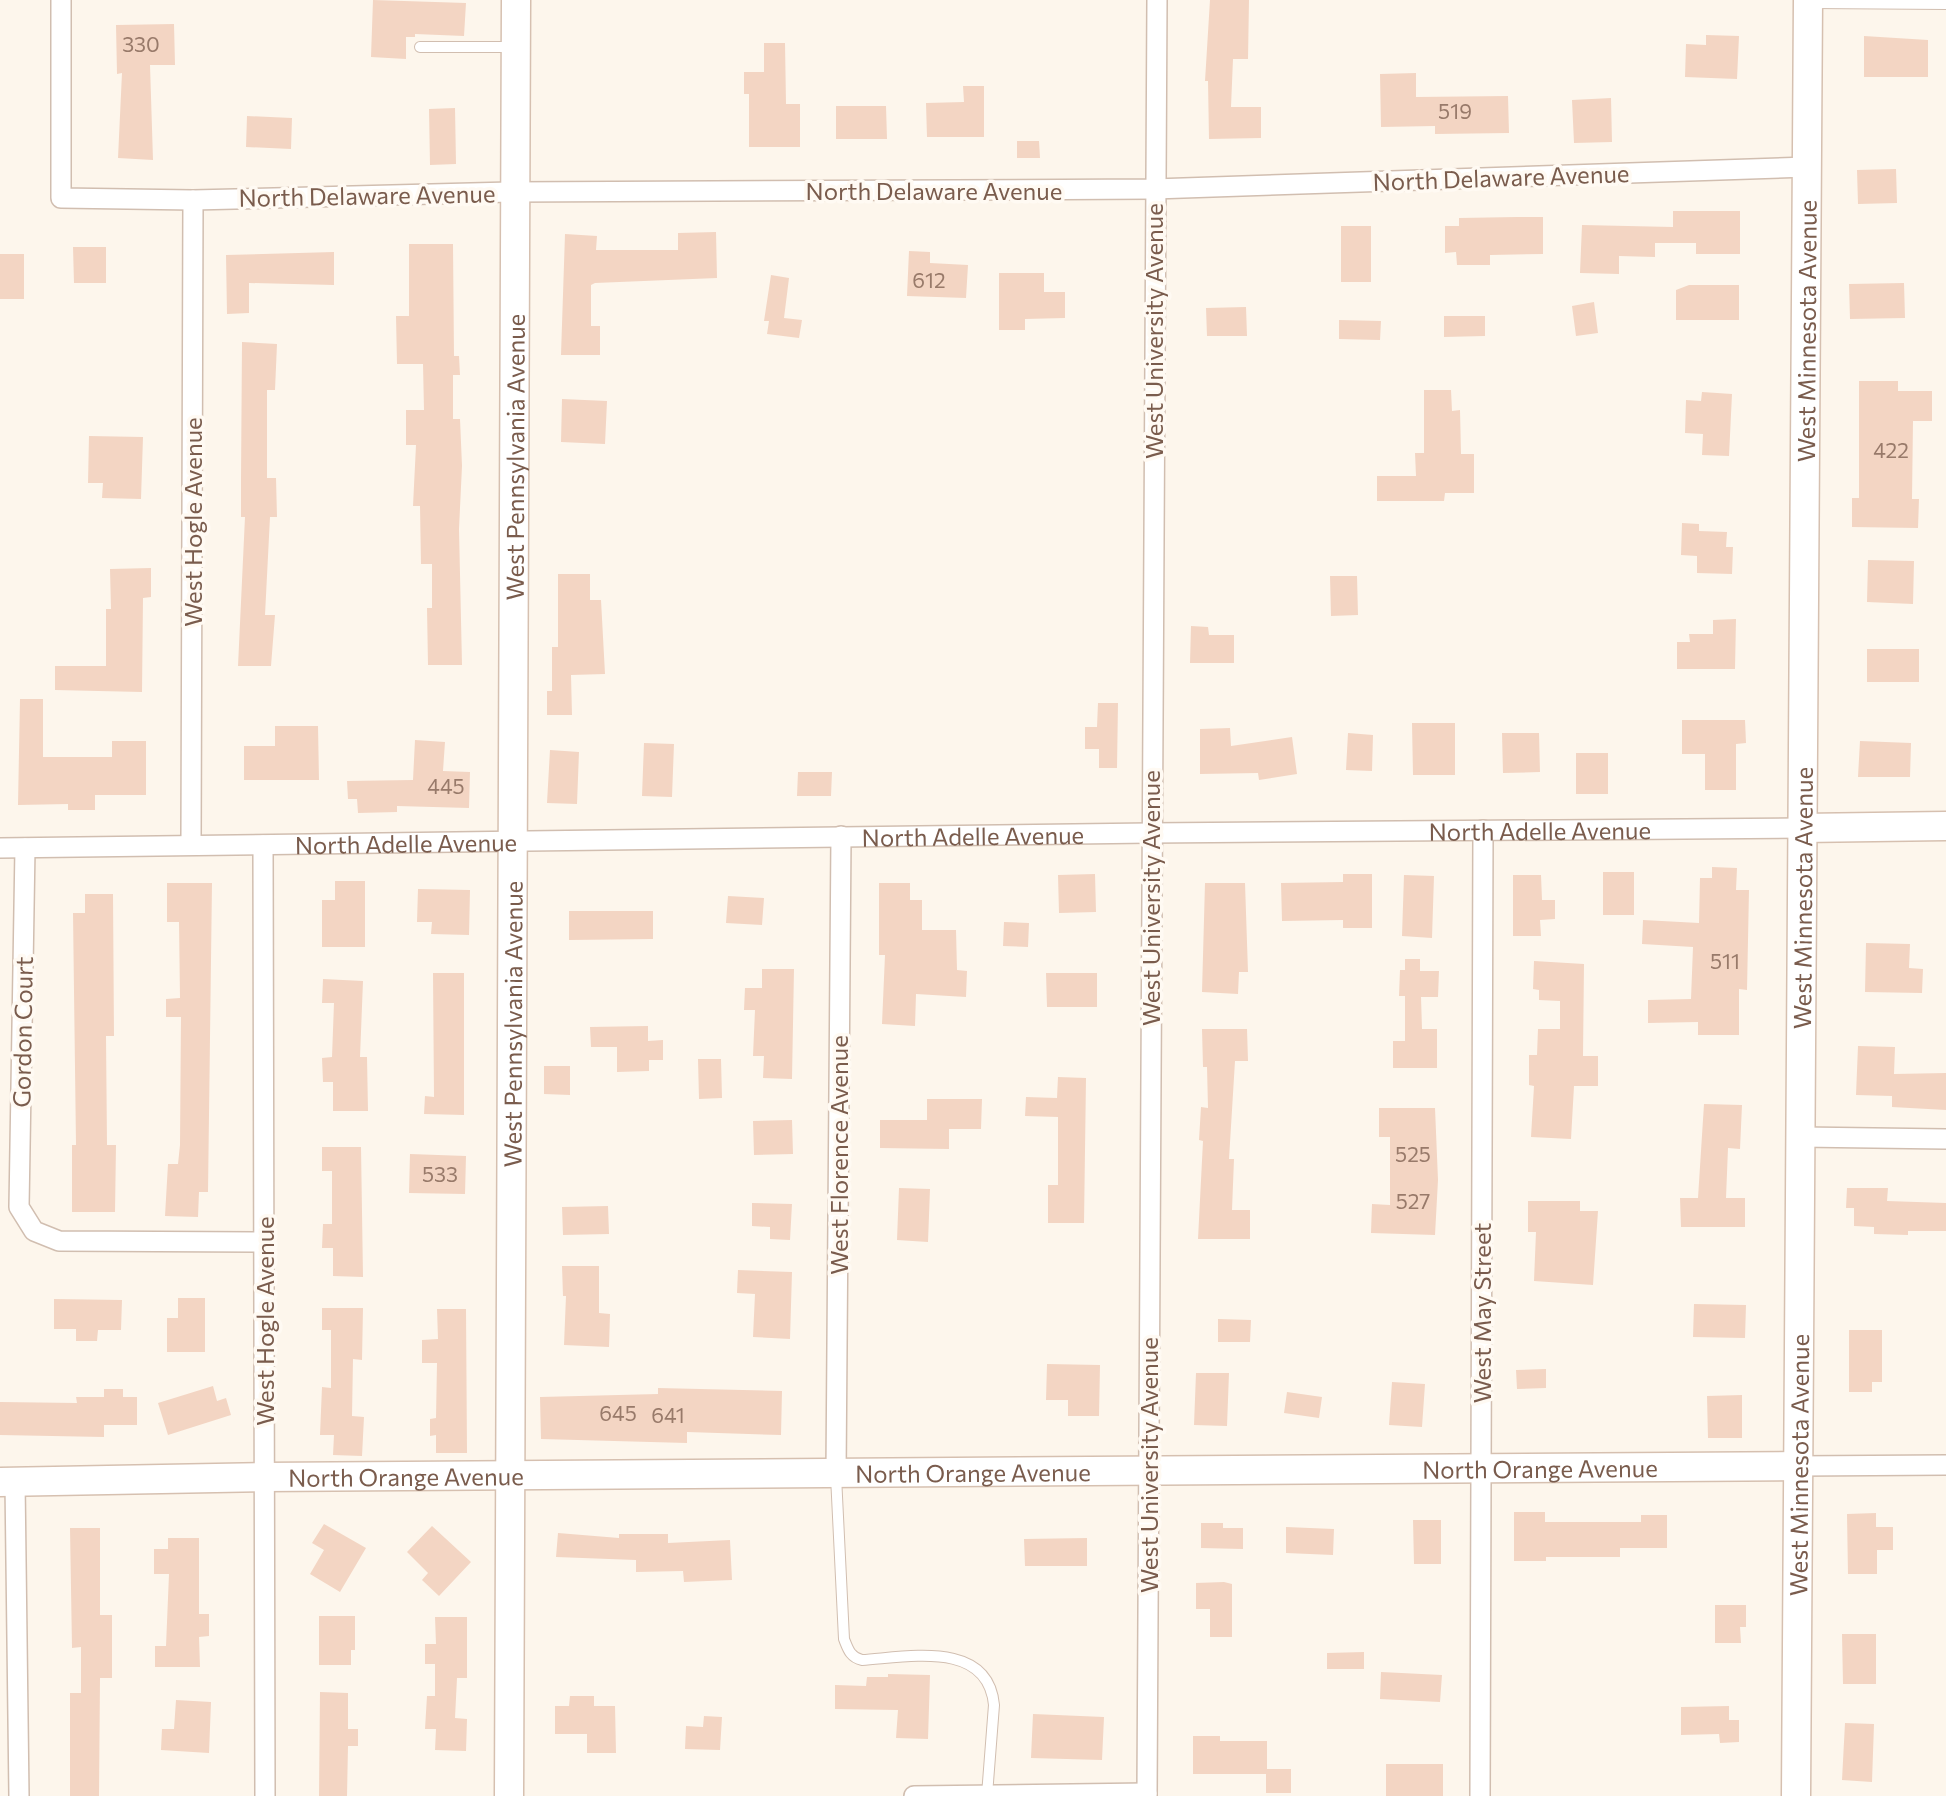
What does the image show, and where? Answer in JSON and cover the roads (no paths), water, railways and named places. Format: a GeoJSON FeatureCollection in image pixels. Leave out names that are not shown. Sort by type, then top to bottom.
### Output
{"type":"FeatureCollection","features":[{"type":"Feature","properties":{"kind":"street","name":"North Delaware Avenue"},"geometry":{"type":"LineString","coordinates":[[61,0],[61,198],[193,200],[513,192],[1154,189],[1807,167]]}},
{"type":"Feature","properties":{"kind":"street","name":"West Pennsylvania Avenue"},"geometry":{"type":"LineString","coordinates":[[509,1796],[513,192],[516,0]]}},
{"type":"Feature","properties":{"kind":"street","name":"West University Avenue"},"geometry":{"type":"LineString","coordinates":[[1147,1795],[1150,832],[1157,0]]}},
{"type":"Feature","properties":{"kind":"street","name":"West Minnesota Avenue"},"geometry":{"type":"LineString","coordinates":[[1796,1796],[1808,1]]}},
{"type":"Feature","properties":{"kind":"street","name":"West Hogle Avenue"},"geometry":{"type":"LineString","coordinates":[[191,844],[193,200]]}},
{"type":"Feature","properties":{"kind":"street","name":"North Adelle Avenue"},"geometry":{"type":"LineString","coordinates":[[0,848],[1150,832],[1946,826]]}},
{"type":"Feature","properties":{"kind":"street","name":"West May Street"},"geometry":{"type":"LineString","coordinates":[[1479,1796],[1483,830]]}},
{"type":"Feature","properties":{"kind":"street","name":"West Florence Avenue"},"geometry":{"type":"LineString","coordinates":[[836,1473],[841,836]]}},
{"type":"Feature","properties":{"kind":"street","name":"West Hogle Avenue"},"geometry":{"type":"LineString","coordinates":[[263,845],[265,1796]]}},
{"type":"Feature","properties":{"kind":"street","name":"Gordon Court"},"geometry":{"type":"LineString","coordinates":[[25,848],[19,1207],[34,1231],[59,1241],[264,1242]]}},
{"type":"Feature","properties":{"kind":"street"},"geometry":{"type":"LineString","coordinates":[[1801,1137],[1946,1139]]}},
{"type":"Feature","properties":{"kind":"street","name":"North Orange Avenue"},"geometry":{"type":"LineString","coordinates":[[7,1482],[264,1477],[1946,1465]]}},
{"type":"Feature","properties":{"kind":"street"},"geometry":{"type":"LineString","coordinates":[[7,1482],[19,1796]]}},
{"type":"Feature","properties":{"kind":"street"},"geometry":{"type":"LineString","coordinates":[[914,1796],[1147,1795]]}},
{"type":"Feature","properties":{"kind":"lane"},"geometry":{"type":"LineString","coordinates":[[1808,1],[1946,4]]}},
{"type":"Feature","properties":{"kind":"lane"},"geometry":{"type":"LineString","coordinates":[[420,47],[516,47]]}},
{"type":"Feature","properties":{"kind":"lane"},"geometry":{"type":"LineString","coordinates":[[836,1473],[844,1639],[848,1650],[854,1658],[862,1660],[953,1658],[972,1663],[985,1675],[993,1690],[995,1705],[987,1795]]}}]}
